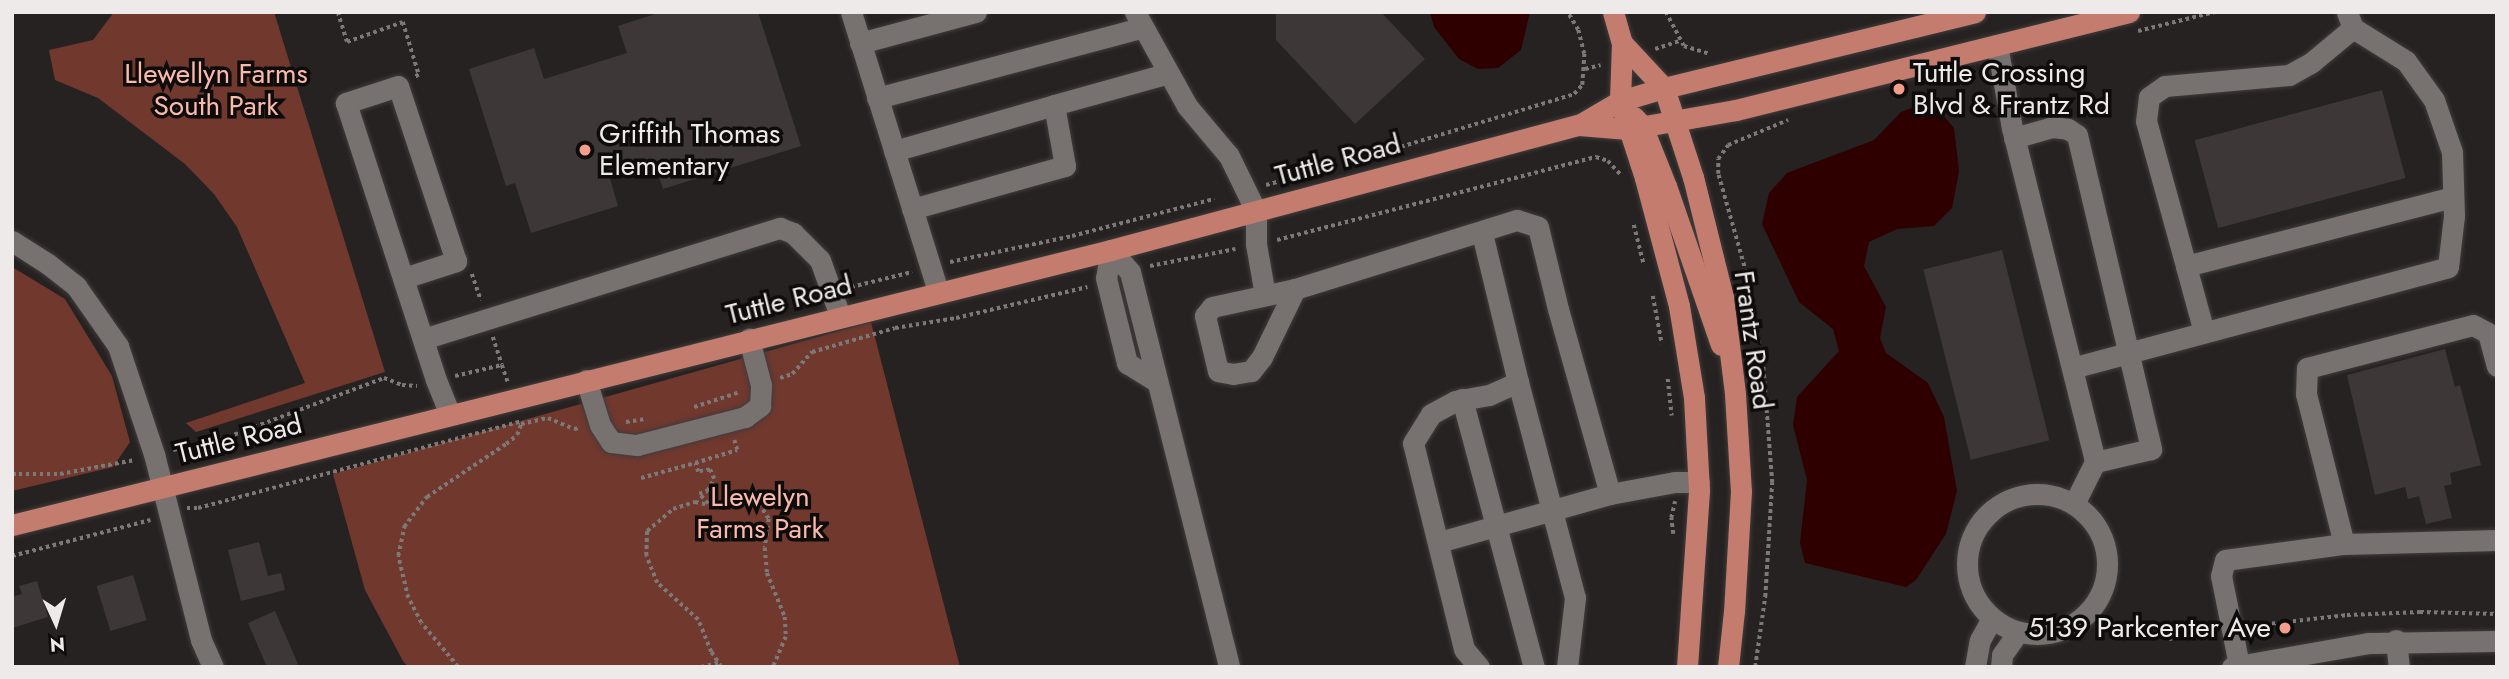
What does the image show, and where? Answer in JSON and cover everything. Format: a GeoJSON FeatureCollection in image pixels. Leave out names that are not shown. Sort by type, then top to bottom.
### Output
{"type":"FeatureCollection","features":[{"type":"Feature","properties":{"kind":"main road","name":"Frantz Road"},"geometry":{"type":"LineString","coordinates":[[1613,12],[1622,43],[1620,101]]}},
{"type":"Feature","properties":{"kind":"main road"},"geometry":{"type":"LineString","coordinates":[[1579,125],[1620,101],[1664,88],[1975,12]]}},
{"type":"Feature","properties":{"kind":"main road"},"geometry":{"type":"LineString","coordinates":[[1579,125],[1635,128],[1736,110],[2129,12]]}},
{"type":"Feature","properties":{"kind":"main road","name":"Frantz Road"},"geometry":{"type":"LineString","coordinates":[[1622,43],[1664,88],[1690,169],[1723,297],[1733,376],[1741,491],[1728,667]]}},
{"type":"Feature","properties":{"kind":"main road"},"geometry":{"type":"LineString","coordinates":[[1620,101],[1635,128],[1733,376]]}},
{"type":"Feature","properties":{"kind":"main road","name":"Tuttle Road"},"geometry":{"type":"LineString","coordinates":[[12,525],[1111,250],[1579,125]]}},
{"type":"Feature","properties":{"kind":"main road"},"geometry":{"type":"LineString","coordinates":[[1635,128],[1645,178],[1679,306],[1694,398],[1699,482],[1687,667]]}},
{"type":"Feature","properties":{"kind":"street"},"geometry":{"type":"LineString","coordinates":[[851,12],[938,292]]}},
{"type":"Feature","properties":{"kind":"street"},"geometry":{"type":"LineString","coordinates":[[860,43],[976,12]]}},
{"type":"Feature","properties":{"kind":"street"},"geometry":{"type":"LineString","coordinates":[[877,98],[1139,20],[1187,106],[1229,156],[1256,211],[1256,244],[1265,295]]}},
{"type":"Feature","properties":{"kind":"street"},"geometry":{"type":"LineString","coordinates":[[2072,368],[2448,267],[2453,197],[2452,152],[2434,100],[2406,61],[2350,20],[2320,56],[2289,75],[2165,86],[2150,97],[2146,121],[2204,331]]}},
{"type":"Feature","properties":{"kind":"street"},"geometry":{"type":"LineString","coordinates":[[1997,45],[2014,138],[2095,462],[2074,504]]}},
{"type":"Feature","properties":{"kind":"street"},"geometry":{"type":"LineString","coordinates":[[894,152],[1169,73]]}},
{"type":"Feature","properties":{"kind":"street"},"geometry":{"type":"LineString","coordinates":[[404,278],[456,261],[398,86],[346,103],[436,380],[450,414]]}},
{"type":"Feature","properties":{"kind":"street"},"geometry":{"type":"LineString","coordinates":[[912,209],[1065,166],[1054,105]]}},
{"type":"Feature","properties":{"kind":"street"},"geometry":{"type":"LineString","coordinates":[[2014,138],[2052,127],[2068,129],[2077,135],[2151,449],[2095,462]]}},
{"type":"Feature","properties":{"kind":"street"},"geometry":{"type":"LineString","coordinates":[[2186,266],[2453,197]]}},
{"type":"Feature","properties":{"kind":"street"},"geometry":{"type":"LineString","coordinates":[[1295,289],[1262,357],[1251,371],[1233,374],[1218,371],[1205,316],[1212,307],[1295,289],[1517,220],[1530,222],[1540,230],[1558,309],[1610,494]]}},
{"type":"Feature","properties":{"kind":"street"},"geometry":{"type":"LineString","coordinates":[[423,339],[779,228],[793,233],[820,260],[840,316]]}},
{"type":"Feature","properties":{"kind":"street"},"geometry":{"type":"LineString","coordinates":[[1482,233],[1575,598],[1567,667]]}},
{"type":"Feature","properties":{"kind":"street"},"geometry":{"type":"LineString","coordinates":[[12,241],[76,286],[97,312],[118,346],[154,454],[201,640],[213,667]]}},
{"type":"Feature","properties":{"kind":"street"},"geometry":{"type":"LineString","coordinates":[[1111,250],[1130,272],[1229,667]]}},
{"type":"Feature","properties":{"kind":"street"},"geometry":{"type":"LineString","coordinates":[[1111,250],[1106,278],[1127,363],[1157,382]]}},
{"type":"Feature","properties":{"kind":"street"},"geometry":{"type":"LineString","coordinates":[[2344,544],[2306,394],[2308,368],[2473,325],[2488,333],[2497,366]]}},
{"type":"Feature","properties":{"kind":"street"},"geometry":{"type":"LineString","coordinates":[[586,380],[600,425],[611,442],[636,445],[745,417],[760,405],[761,385],[749,339]]}},
{"type":"Feature","properties":{"kind":"street"},"geometry":{"type":"LineString","coordinates":[[1479,667],[1464,649],[1413,443],[1431,414],[1462,399],[1489,395],[1518,382]]}},
{"type":"Feature","properties":{"kind":"street"},"geometry":{"type":"LineString","coordinates":[[1462,399],[1534,667]]}},
{"type":"Feature","properties":{"kind":"street"},"geometry":{"type":"LineString","coordinates":[[1439,542],[1610,494],[1675,482],[1699,482]]}},
{"type":"Feature","properties":{"kind":"street"},"geometry":{"type":"LineString","coordinates":[[2023,495],[2049,495],[2074,504],[2094,523],[2105,546],[2107,573],[2099,598],[2082,619],[2058,631],[2032,634],[2018,632],[1992,618],[1977,600],[1968,575],[1968,549],[1979,524],[1998,506],[2023,495]]}},
{"type":"Feature","properties":{"kind":"street"},"geometry":{"type":"LineString","coordinates":[[2497,540],[2344,544],[2225,559],[2221,576],[2231,628],[2244,665],[2312,651],[2396,640],[2497,641]]}},
{"type":"Feature","properties":{"kind":"street"},"geometry":{"type":"LineString","coordinates":[[1975,667],[1980,640],[1992,618]]}},
{"type":"Feature","properties":{"kind":"street"},"geometry":{"type":"LineString","coordinates":[[2001,667],[2002,655],[2018,632]]}},
{"type":"Feature","properties":{"kind":"street"},"geometry":{"type":"LineString","coordinates":[[2396,640],[2399,667]]}},
{"type":"Feature","properties":{"kind":"path"},"geometry":{"type":"LineString","coordinates":[[338,12],[347,42],[402,22],[419,75],[398,86]]}},
{"type":"Feature","properties":{"kind":"path"},"geometry":{"type":"LineString","coordinates":[[1353,162],[1574,94],[1582,85],[1584,54],[1578,30],[1567,12]]}},
{"type":"Feature","properties":{"kind":"path"},"geometry":{"type":"LineString","coordinates":[[1666,12],[1684,46],[1710,54],[1718,53]]}},
{"type":"Feature","properties":{"kind":"path"},"geometry":{"type":"LineString","coordinates":[[2125,34],[2215,12]]}},
{"type":"Feature","properties":{"kind":"path"},"geometry":{"type":"LineString","coordinates":[[1755,667],[1765,597],[1772,483],[1763,365],[1746,273],[1718,163],[1728,145],[1793,118]]}},
{"type":"Feature","properties":{"kind":"path"},"geometry":{"type":"LineString","coordinates":[[1130,272],[1256,244],[1596,157],[1616,167],[1623,183],[1645,178]]}},
{"type":"Feature","properties":{"kind":"path"},"geometry":{"type":"LineString","coordinates":[[1690,169],[1718,163]]}},
{"type":"Feature","properties":{"kind":"path"},"geometry":{"type":"LineString","coordinates":[[847,288],[1072,236],[1317,172]]}},
{"type":"Feature","properties":{"kind":"path"},"geometry":{"type":"LineString","coordinates":[[1633,221],[1646,272]]}},
{"type":"Feature","properties":{"kind":"path"},"geometry":{"type":"LineString","coordinates":[[462,276],[471,273]]}},
{"type":"Feature","properties":{"kind":"path"},"geometry":{"type":"LineString","coordinates":[[1650,285],[1664,352]]}},
{"type":"Feature","properties":{"kind":"path"},"geometry":{"type":"LineString","coordinates":[[12,474],[60,474],[228,437],[384,378],[415,386],[502,365],[521,424],[198,509],[184,508],[145,523],[12,556]]}},
{"type":"Feature","properties":{"kind":"path"},"geometry":{"type":"LineString","coordinates":[[1668,378],[1673,425]]}},
{"type":"Feature","properties":{"kind":"path"},"geometry":{"type":"LineString","coordinates":[[641,478],[737,450],[729,421]]}},
{"type":"Feature","properties":{"kind":"path"},"geometry":{"type":"LineString","coordinates":[[695,463],[698,472],[710,470],[714,479],[707,491],[699,494],[709,505]]}},
{"type":"Feature","properties":{"kind":"path"},"geometry":{"type":"LineString","coordinates":[[1675,482],[1675,508],[1671,518],[1675,542]]}},
{"type":"Feature","properties":{"kind":"path"},"geometry":{"type":"LineString","coordinates":[[701,667],[720,665],[698,620],[657,583],[646,556],[647,531],[673,509],[695,502],[709,505],[736,496],[759,503],[769,519],[765,548],[767,573],[785,617],[786,637],[773,667]]}},
{"type":"Feature","properties":{"kind":"path"},"geometry":{"type":"LineString","coordinates":[[2169,639],[2231,628],[2359,615],[2497,614]]}},
{"type":"Feature","properties":{"kind":"green space","name":"Llewellyn Farms South Park"},"geometry":{"type":"Polygon","coordinates":[[[114,12],[274,12],[385,372],[196,432],[186,423],[305,383],[237,227],[214,194],[185,164],[98,98],[55,80],[49,50],[93,40],[114,12]]]}},
{"type":"Feature","properties":{"kind":"green space"},"geometry":{"type":"Polygon","coordinates":[[[12,267],[65,299],[112,376],[130,442],[113,467],[12,491],[12,267]]]}},
{"type":"Feature","properties":{"kind":"green space","name":"Llewelyn Farms Park"},"geometry":{"type":"Polygon","coordinates":[[[871,322],[960,667],[408,667],[403,661],[365,590],[333,474],[871,322]]]}},
{"type":"Feature","properties":{"kind":"shaded area"},"geometry":{"type":"Polygon","coordinates":[[[1430,12],[1530,12],[1521,50],[1498,68],[1478,69],[1459,59],[1434,27],[1430,12]]]}},
{"type":"Feature","properties":{"kind":"shaded area"},"geometry":{"type":"Polygon","coordinates":[[[1914,107],[1936,107],[1954,128],[1959,171],[1952,208],[1934,226],[1897,229],[1869,242],[1864,266],[1886,307],[1880,338],[1886,353],[1928,383],[1944,417],[1957,491],[1946,534],[1916,580],[1906,587],[1805,563],[1800,543],[1807,480],[1793,425],[1797,397],[1839,351],[1833,329],[1799,302],[1762,224],[1769,193],[1787,173],[1874,140],[1901,112],[1914,107]]]}},
{"type":"Feature","properties":{"kind":"building"},"geometry":{"type":"Polygon","coordinates":[[[661,12],[758,12],[801,146],[663,189],[654,160],[609,175],[618,206],[531,233],[515,183],[506,186],[469,69],[534,48],[544,79],[627,53],[618,26],[661,12]]]}},
{"type":"Feature","properties":{"kind":"building"},"geometry":{"type":"Polygon","coordinates":[[[1276,12],[1381,12],[1425,59],[1355,124],[1276,40],[1276,12]]]}},
{"type":"Feature","properties":{"kind":"building"},"geometry":{"type":"Polygon","coordinates":[[[2382,90],[2406,178],[2218,228],[2195,140],[2382,90]]]}},
{"type":"Feature","properties":{"kind":"building"},"geometry":{"type":"Polygon","coordinates":[[[2002,250],[2049,440],[1971,460],[1923,270],[2002,250]]]}},
{"type":"Feature","properties":{"kind":"building"},"geometry":{"type":"Polygon","coordinates":[[[2445,349],[2455,387],[2460,385],[2481,465],[2450,473],[2452,484],[2444,486],[2452,518],[2426,524],[2419,496],[2408,499],[2405,487],[2375,495],[2347,375],[2445,349]]]}},
{"type":"Feature","properties":{"kind":"building"},"geometry":{"type":"Polygon","coordinates":[[[259,542],[268,576],[281,573],[285,590],[241,601],[228,550],[259,542]]]}},
{"type":"Feature","properties":{"kind":"building"},"geometry":{"type":"Polygon","coordinates":[[[133,575],[147,620],[110,631],[97,586],[133,575]]]}},
{"type":"Feature","properties":{"kind":"building"},"geometry":{"type":"Polygon","coordinates":[[[37,581],[48,617],[12,628],[12,597],[22,594],[19,586],[37,581]]]}},
{"type":"Feature","properties":{"kind":"building"},"geometry":{"type":"Polygon","coordinates":[[[275,611],[298,664],[292,667],[267,667],[248,623],[275,611]]]}},
{"type":"Feature","properties":{"kind":"place","name":"Tuttle Crossing Blvd & Frantz Rd"},"geometry":{"type":"Point","coordinates":[1899,89]}},
{"type":"Feature","properties":{"kind":"place","name":"Griffith Thomas Elementary"},"geometry":{"type":"Point","coordinates":[585,150]}},
{"type":"Feature","properties":{"kind":"place","name":"5139 Parkcenter Ave"},"geometry":{"type":"Point","coordinates":[2285,628]}}]}
